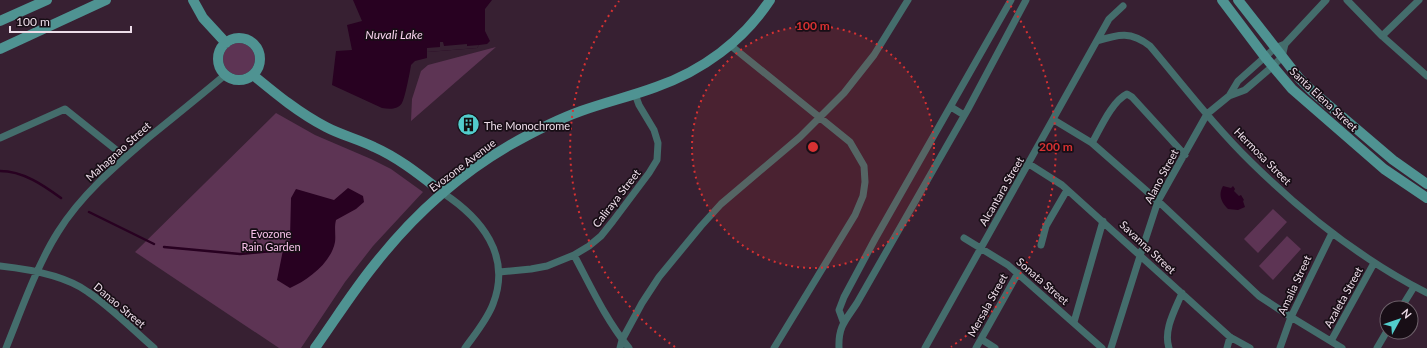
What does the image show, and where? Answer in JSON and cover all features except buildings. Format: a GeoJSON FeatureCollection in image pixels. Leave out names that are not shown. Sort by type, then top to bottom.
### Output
{"type":"FeatureCollection","features":[{"type":"Feature","properties":{"kind":"street"},"geometry":{"type":"LineString","coordinates":[[0,21],[47,0]]}},
{"type":"Feature","properties":{"kind":"street"},"geometry":{"type":"LineString","coordinates":[[0,49],[106,0]]}},
{"type":"Feature","properties":{"kind":"street"},"geometry":{"type":"LineString","coordinates":[[193,0],[203,18],[226,43]]}},
{"type":"Feature","properties":{"kind":"street","name":"Evozone Avenue"},"geometry":{"type":"LineString","coordinates":[[315,348],[374,265],[412,222],[442,193],[509,146],[552,122],[583,110],[658,87],[693,70],[715,57],[730,45],[747,29],[770,0]]}},
{"type":"Feature","properties":{"kind":"street"},"geometry":{"type":"LineString","coordinates":[[620,348],[622,340],[642,303],[659,277],[701,226],[721,204],[800,137],[844,93],[874,55],[908,0]]}},
{"type":"Feature","properties":{"kind":"street"},"geometry":{"type":"LineString","coordinates":[[844,321],[840,310],[844,297],[875,239],[1011,0]]}},
{"type":"Feature","properties":{"kind":"street"},"geometry":{"type":"LineString","coordinates":[[839,348],[839,339],[844,321],[857,303],[964,115],[1026,0]]}},
{"type":"Feature","properties":{"kind":"street","name":"Santa Elena Street"},"geometry":{"type":"LineString","coordinates":[[1222,0],[1265,57],[1292,89],[1384,169],[1427,198]]}},
{"type":"Feature","properties":{"kind":"street","name":"Santa Elena Street"},"geometry":{"type":"LineString","coordinates":[[1238,0],[1280,46],[1282,56],[1299,78],[1312,91],[1393,160],[1427,184]]}},
{"type":"Feature","properties":{"kind":"street"},"geometry":{"type":"LineString","coordinates":[[1229,96],[1238,81],[1280,46],[1326,0]]}},
{"type":"Feature","properties":{"kind":"street"},"geometry":{"type":"LineString","coordinates":[[1347,0],[1382,36],[1427,76]]}},
{"type":"Feature","properties":{"kind":"street"},"geometry":{"type":"LineString","coordinates":[[1382,36],[1418,0]]}},
{"type":"Feature","properties":{"kind":"street","name":"Alcantara Street"},"geometry":{"type":"LineString","coordinates":[[925,348],[1097,41],[1110,19],[1123,6]]}},
{"type":"Feature","properties":{"kind":"street","name":"Hermosa Street"},"geometry":{"type":"LineString","coordinates":[[1097,41],[1119,34],[1130,35],[1142,39],[1150,46],[1207,114],[1251,162],[1308,213],[1374,263],[1427,293]]}},
{"type":"Feature","properties":{"kind":"street"},"geometry":{"type":"LineString","coordinates":[[239,38],[254,45],[258,52],[260,62],[256,71],[249,78],[238,80],[228,77],[220,68],[218,55],[221,48],[226,43],[239,38]]}},
{"type":"Feature","properties":{"kind":"street"},"geometry":{"type":"LineString","coordinates":[[730,45],[850,142],[864,166],[865,182],[863,196],[855,215],[774,348]]}},
{"type":"Feature","properties":{"kind":"street"},"geometry":{"type":"LineString","coordinates":[[1229,96],[1246,90],[1282,56]]}},
{"type":"Feature","properties":{"kind":"street","name":"Mahagnao Street"},"geometry":{"type":"LineString","coordinates":[[6,348],[49,248],[77,206],[125,157],[225,74]]}},
{"type":"Feature","properties":{"kind":"street"},"geometry":{"type":"LineString","coordinates":[[253,75],[282,99],[306,115],[326,126],[375,147],[397,159],[469,213],[484,229],[493,246],[499,272],[496,294],[488,314],[465,348]]}},
{"type":"Feature","properties":{"kind":"street","name":"Caliraya Street"},"geometry":{"type":"LineString","coordinates":[[499,272],[547,266],[574,255],[589,246],[605,231],[649,173],[657,160],[658,142],[654,130],[639,105],[635,94]]}},
{"type":"Feature","properties":{"kind":"street"},"geometry":{"type":"LineString","coordinates":[[1092,143],[1115,104],[1121,97],[1127,94],[1132,97],[1186,155]]}},
{"type":"Feature","properties":{"kind":"street","name":"Alano Street"},"geometry":{"type":"LineString","coordinates":[[1111,348],[1158,201],[1186,155],[1207,114],[1229,96]]}},
{"type":"Feature","properties":{"kind":"street"},"geometry":{"type":"LineString","coordinates":[[951,107],[964,115]]}},
{"type":"Feature","properties":{"kind":"street"},"geometry":{"type":"LineString","coordinates":[[0,138],[65,109],[125,157]]}},
{"type":"Feature","properties":{"kind":"street"},"geometry":{"type":"LineString","coordinates":[[1054,120],[1092,143],[1158,201],[1259,296],[1290,317],[1342,348]]}},
{"type":"Feature","properties":{"kind":"street","name":"Savanna Street"},"geometry":{"type":"LineString","coordinates":[[1029,164],[1067,190],[1104,221],[1140,256],[1230,336],[1250,348]]}},
{"type":"Feature","properties":{"kind":"street"},"geometry":{"type":"LineString","coordinates":[[1041,245],[1046,226],[1067,190]]}},
{"type":"Feature","properties":{"kind":"street"},"geometry":{"type":"LineString","coordinates":[[1074,322],[1104,221]]}},
{"type":"Feature","properties":{"kind":"street","name":"Amalia Street"},"geometry":{"type":"LineString","coordinates":[[1280,348],[1290,317],[1332,232]]}},
{"type":"Feature","properties":{"kind":"street","name":"Sonata Street"},"geometry":{"type":"LineString","coordinates":[[964,238],[999,258],[1018,273],[1102,348]]}},
{"type":"Feature","properties":{"kind":"street"},"geometry":{"type":"LineString","coordinates":[[574,255],[596,298],[622,340],[629,348]]}},
{"type":"Feature","properties":{"kind":"street","name":"Azaleta Street"},"geometry":{"type":"LineString","coordinates":[[1331,341],[1374,263]]}},
{"type":"Feature","properties":{"kind":"street","name":"Danao Street"},"geometry":{"type":"LineString","coordinates":[[0,266],[38,272],[63,280],[87,291],[103,303],[154,348]]}},
{"type":"Feature","properties":{"kind":"street","name":"Mersala Street"},"geometry":{"type":"LineString","coordinates":[[976,348],[1018,273]]}},
{"type":"Feature","properties":{"kind":"street"},"geometry":{"type":"LineString","coordinates":[[1406,300],[1414,287]]}},
{"type":"Feature","properties":{"kind":"street"},"geometry":{"type":"LineString","coordinates":[[1169,348],[1167,334],[1182,293]]}},
{"type":"Feature","properties":{"kind":"street"},"geometry":{"type":"LineString","coordinates":[[1227,348],[1230,336]]}},
{"type":"Feature","properties":{"kind":"street"},"geometry":{"type":"LineString","coordinates":[[981,339],[995,348]]}},
{"type":"Feature","properties":{"kind":"green space"},"geometry":{"type":"Polygon","coordinates":[[[236,43],[242,43],[252,50],[255,59],[254,65],[248,72],[242,75],[236,75],[226,68],[223,62],[223,56],[230,46],[236,43]]]}},
{"type":"Feature","properties":{"kind":"green space"},"geometry":{"type":"Polygon","coordinates":[[[496,47],[411,121],[412,99],[421,71],[428,65],[496,47]]]}},
{"type":"Feature","properties":{"kind":"green space","name":"Evozone Rain Garden"},"geometry":{"type":"Polygon","coordinates":[[[276,113],[315,135],[391,169],[423,192],[373,246],[345,282],[301,348],[279,348],[135,252],[276,113]]]}},
{"type":"Feature","properties":{"kind":"green space"},"geometry":{"type":"Polygon","coordinates":[[[1273,209],[1287,222],[1258,253],[1244,239],[1273,209]]]}},
{"type":"Feature","properties":{"kind":"green space"},"geometry":{"type":"Polygon","coordinates":[[[1287,236],[1301,249],[1273,280],[1259,266],[1287,236]]]}},
{"type":"Feature","properties":{"kind":"water","name":"Nuvali Lake"},"geometry":{"type":"Polygon","coordinates":[[[353,0],[492,0],[485,9],[485,31],[490,41],[487,44],[479,45],[477,48],[427,52],[427,58],[415,61],[411,65],[405,96],[402,103],[398,107],[388,109],[382,108],[332,85],[336,51],[352,50],[347,25],[362,21],[353,0]]]}},
{"type":"Feature","properties":{"kind":"water"},"geometry":{"type":"Polygon","coordinates":[[[1223,186],[1231,188],[1233,186],[1235,189],[1234,191],[1239,196],[1241,195],[1244,200],[1245,207],[1238,210],[1228,209],[1221,198],[1221,189],[1223,186]]]}},
{"type":"Feature","properties":{"kind":"water"},"geometry":{"type":"Polygon","coordinates":[[[348,188],[363,196],[364,202],[356,209],[336,220],[333,250],[324,264],[297,285],[290,288],[277,280],[283,250],[289,243],[291,198],[296,189],[334,200],[348,188]]]}},
{"type":"Feature","properties":{"kind":"pier"},"geometry":{"type":"Polygon","coordinates":[[[440,42],[443,42],[444,46],[467,44],[467,46],[479,45],[477,48],[427,52],[427,48],[440,47],[440,42]]]}},
{"type":"Feature","properties":{"kind":"waterway"},"geometry":{"type":"LineString","coordinates":[[0,171],[17,173],[25,176],[61,198]]}},
{"type":"Feature","properties":{"kind":"waterway"},"geometry":{"type":"LineString","coordinates":[[89,212],[154,244]]}},
{"type":"Feature","properties":{"kind":"waterway"},"geometry":{"type":"LineString","coordinates":[[164,247],[240,254],[283,250]]}},
{"type":"Feature","properties":{"kind":"place","name":"The Monochrome"},"geometry":{"type":"Point","coordinates":[469,125]}}]}
